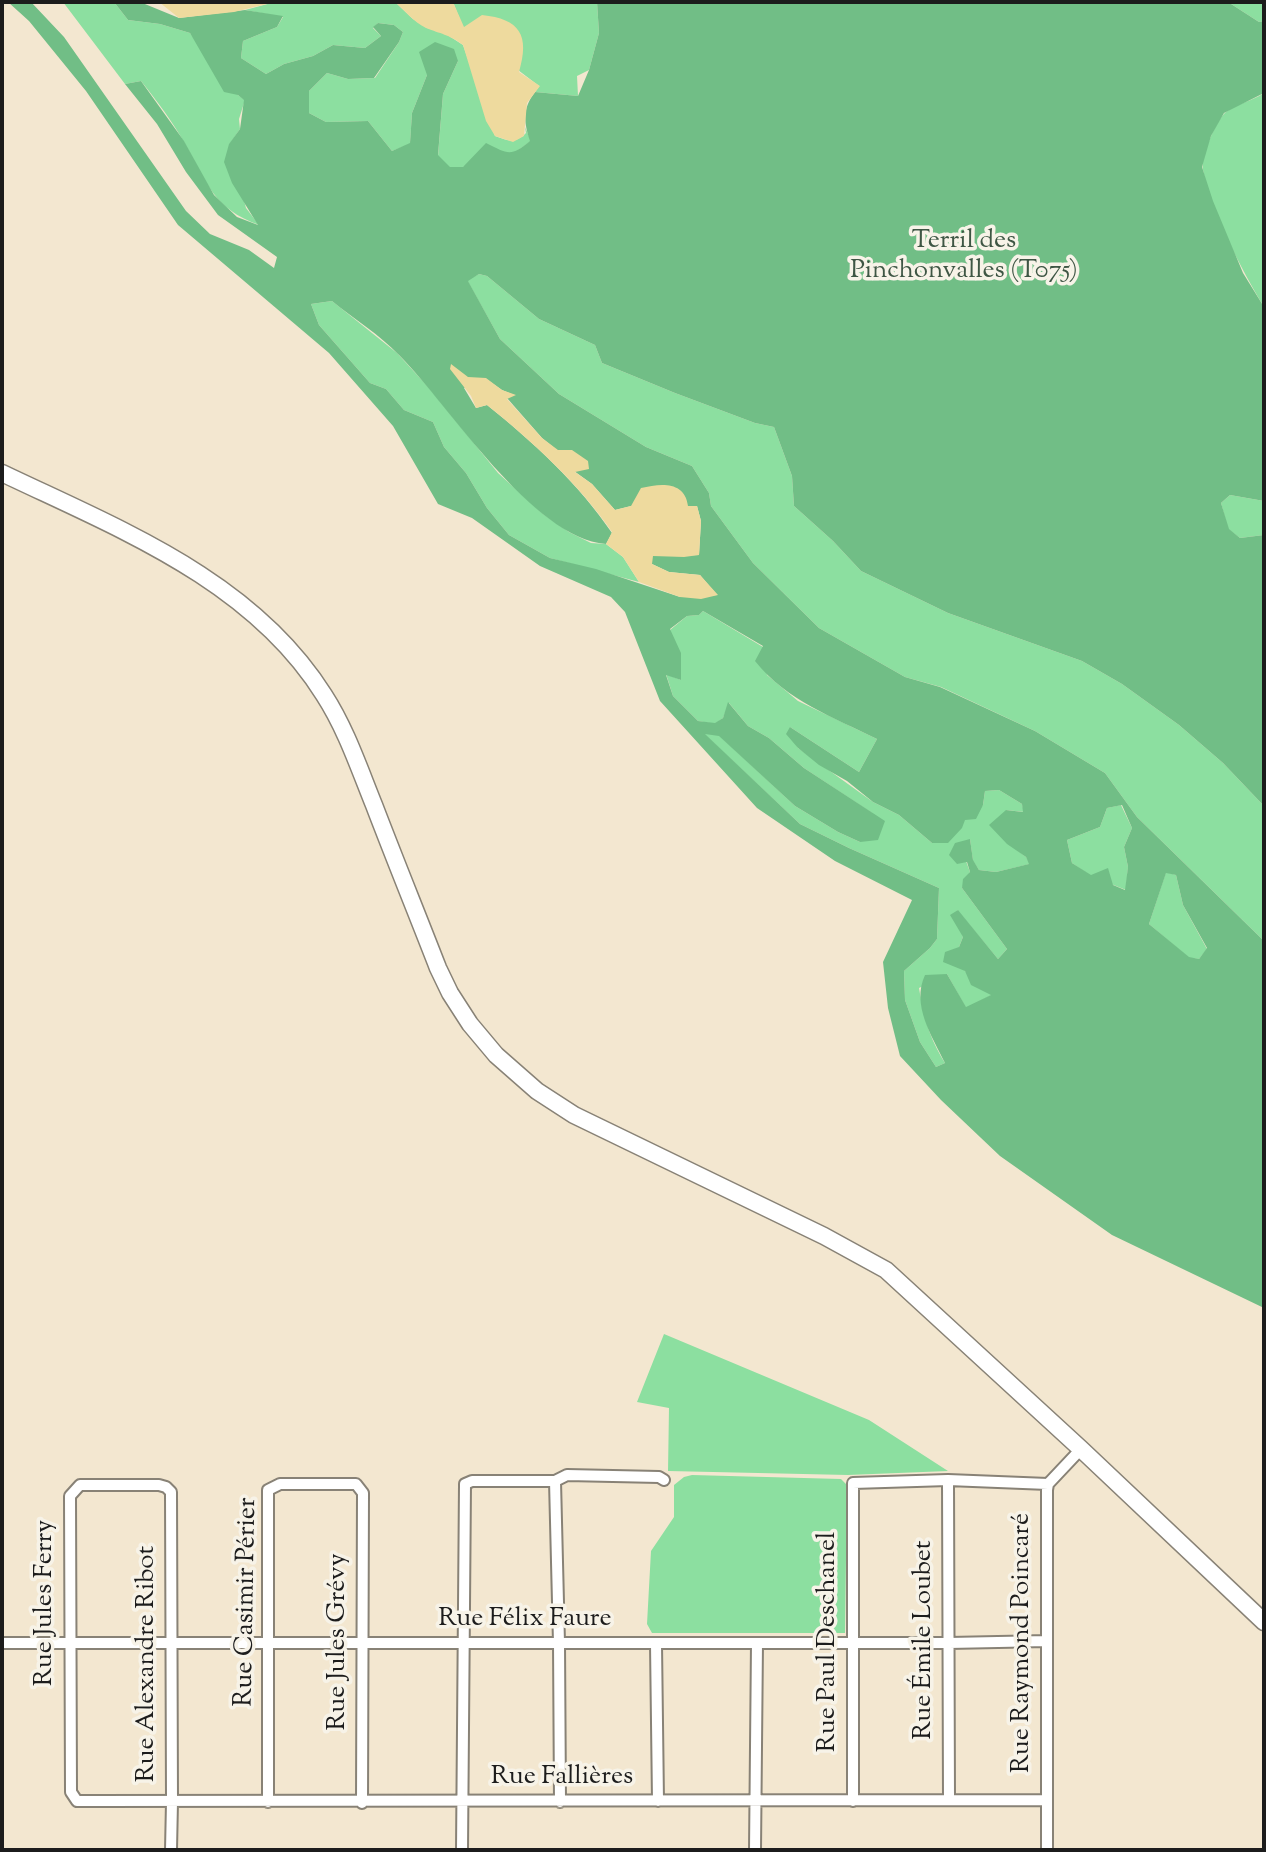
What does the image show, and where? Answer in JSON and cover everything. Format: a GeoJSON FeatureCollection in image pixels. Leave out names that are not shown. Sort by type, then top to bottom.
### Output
{"type":"FeatureCollection","features":[{"type":"Feature","properties":{"kind":"main road"},"geometry":{"type":"LineString","coordinates":[[2,473],[132,534],[197,571],[248,611],[295,656],[324,694],[346,735],[450,993],[470,1024],[517,1075],[574,1115],[824,1236],[886,1270],[1264,1622]]}},
{"type":"Feature","properties":{"kind":"street","name":"Rue Raymond Poincaré"},"geometry":{"type":"LineString","coordinates":[[1047,1850],[1048,1484],[1081,1449]]}},
{"type":"Feature","properties":{"kind":"street"},"geometry":{"type":"LineString","coordinates":[[462,1850],[465,1484],[472,1480],[555,1481],[567,1475],[659,1477],[664,1480]]}},
{"type":"Feature","properties":{"kind":"street"},"geometry":{"type":"LineString","coordinates":[[948,1480],[1048,1484]]}},
{"type":"Feature","properties":{"kind":"street","name":"Rue Paul Deschanel"},"geometry":{"type":"LineString","coordinates":[[853,1801],[853,1483],[948,1480]]}},
{"type":"Feature","properties":{"kind":"street","name":"Rue Émile Loubet"},"geometry":{"type":"LineString","coordinates":[[948,1480],[949,1800]]}},
{"type":"Feature","properties":{"kind":"street"},"geometry":{"type":"LineString","coordinates":[[555,1481],[560,1802]]}},
{"type":"Feature","properties":{"kind":"street","name":"Rue Casimir Périer"},"geometry":{"type":"LineString","coordinates":[[268,1802],[268,1490],[280,1484],[356,1484]]}},
{"type":"Feature","properties":{"kind":"street","name":"Rue Jules Grévy"},"geometry":{"type":"LineString","coordinates":[[356,1484],[363,1493],[362,1802]]}},
{"type":"Feature","properties":{"kind":"street","name":"Rue Jules Ferry"},"geometry":{"type":"LineString","coordinates":[[77,1801],[71,1792],[70,1496],[80,1485],[159,1485]]}},
{"type":"Feature","properties":{"kind":"street","name":"Rue Alexandre Ribot"},"geometry":{"type":"LineString","coordinates":[[159,1485],[172,1492],[171,1850]]}},
{"type":"Feature","properties":{"kind":"street","name":"Rue Félix Faure"},"geometry":{"type":"LineString","coordinates":[[2,1643],[1047,1641]]}},
{"type":"Feature","properties":{"kind":"street"},"geometry":{"type":"LineString","coordinates":[[656,1643],[658,1801]]}},
{"type":"Feature","properties":{"kind":"street"},"geometry":{"type":"LineString","coordinates":[[755,1850],[757,1643]]}},
{"type":"Feature","properties":{"kind":"street","name":"Rue Fallières"},"geometry":{"type":"LineString","coordinates":[[77,1801],[1046,1800]]}},
{"type":"Feature","properties":{"kind":"green space","name":"Terril des Pinchonvalles (T075)"},"geometry":{"type":"Polygon","coordinates":[[[8,2],[31,2],[64,37],[186,211],[210,234],[249,250],[274,268],[277,257],[218,215],[186,172],[157,124],[125,84],[141,81],[184,141],[214,195],[237,217],[258,225],[232,183],[224,162],[229,144],[240,129],[244,100],[238,95],[224,92],[190,33],[160,24],[128,20],[114,2],[140,2],[179,18],[245,10],[283,16],[277,27],[243,41],[241,58],[266,74],[284,64],[313,56],[333,45],[365,48],[381,36],[373,27],[378,23],[394,25],[403,32],[374,78],[348,79],[327,73],[309,91],[309,113],[326,122],[368,121],[392,151],[410,143],[412,113],[427,75],[419,52],[435,42],[454,49],[458,61],[443,94],[438,155],[450,167],[463,167],[486,143],[499,150],[514,152],[530,141],[525,116],[535,92],[578,96],[589,70],[599,33],[597,2],[1228,2],[1259,22],[1264,21],[1264,93],[1224,113],[1211,136],[1202,167],[1243,273],[1264,307],[1264,501],[1230,495],[1221,503],[1229,529],[1240,538],[1264,535],[1264,806],[1223,763],[1179,725],[1122,684],[1082,661],[948,613],[861,571],[794,506],[792,476],[774,427],[755,423],[602,363],[595,345],[539,319],[487,276],[479,274],[468,281],[500,339],[559,394],[646,447],[692,466],[709,493],[711,506],[753,563],[819,628],[905,677],[940,687],[1035,731],[1105,773],[1137,817],[1264,941],[1264,1308],[1112,1235],[1000,1156],[941,1100],[900,1056],[888,1008],[883,962],[912,900],[835,861],[757,808],[660,701],[625,612],[611,597],[540,566],[472,518],[438,504],[393,426],[329,353],[178,225],[86,91],[29,21],[8,2]],[[332,301],[311,304],[319,325],[370,383],[386,389],[404,410],[433,422],[444,447],[466,473],[487,508],[509,535],[550,558],[596,569],[680,597],[717,595],[700,575],[669,572],[652,564],[652,556],[699,555],[701,521],[697,506],[631,506],[615,510],[592,484],[574,471],[558,451],[542,438],[507,398],[514,395],[486,379],[464,388],[476,408],[487,405],[554,464],[612,533],[606,544],[578,536],[550,519],[521,495],[467,436],[420,378],[384,341],[332,301]],[[703,611],[699,615],[687,616],[670,629],[681,653],[681,680],[666,675],[673,696],[698,721],[715,723],[723,718],[728,702],[748,726],[769,738],[804,768],[885,821],[878,840],[860,842],[795,806],[719,736],[705,734],[800,824],[939,888],[937,939],[904,971],[905,1000],[920,1042],[936,1067],[945,1063],[929,1031],[922,1009],[921,986],[925,975],[947,974],[966,1007],[991,995],[971,985],[965,971],[943,962],[945,952],[959,947],[963,937],[950,915],[958,910],[998,959],[1007,949],[962,888],[963,879],[970,872],[967,862],[957,864],[949,855],[955,843],[970,839],[973,860],[979,870],[996,872],[1029,864],[1026,857],[1007,844],[989,825],[1006,810],[1023,812],[1022,804],[999,790],[985,791],[983,805],[976,819],[965,820],[962,828],[948,843],[932,843],[899,815],[873,802],[847,781],[819,765],[786,734],[790,727],[859,772],[877,739],[828,715],[781,687],[755,661],[763,646],[703,611]],[[1122,805],[1107,808],[1100,827],[1067,840],[1072,863],[1091,875],[1108,868],[1113,885],[1125,890],[1128,867],[1124,847],[1132,828],[1122,805]],[[1166,873],[1149,924],[1189,957],[1199,959],[1207,948],[1183,905],[1176,875],[1166,873]]]}},
{"type":"Feature","properties":{"kind":"green space"},"geometry":{"type":"Polygon","coordinates":[[[63,2],[114,2],[128,20],[160,24],[190,33],[238,95],[245,100],[239,119],[240,129],[229,145],[246,208],[259,225],[231,211],[213,193],[175,128],[141,81],[125,84],[63,2]]]}},
{"type":"Feature","properties":{"kind":"green space"},"geometry":{"type":"Polygon","coordinates":[[[275,2],[395,2],[427,28],[443,32],[463,45],[495,136],[515,140],[526,133],[525,127],[531,141],[513,154],[506,153],[463,167],[449,167],[438,156],[443,94],[458,61],[427,75],[412,113],[410,144],[392,151],[368,121],[326,122],[309,113],[309,91],[327,73],[348,79],[375,78],[403,32],[394,25],[378,23],[373,28],[381,36],[365,48],[333,45],[313,56],[284,64],[266,74],[241,58],[243,41],[277,27],[283,17],[245,10],[275,2]]]}},
{"type":"Feature","properties":{"kind":"green space"},"geometry":{"type":"Polygon","coordinates":[[[453,2],[597,2],[599,33],[589,70],[577,76],[578,96],[535,92],[539,86],[463,28],[453,2]]]}},
{"type":"Feature","properties":{"kind":"green space"},"geometry":{"type":"Polygon","coordinates":[[[1228,2],[1264,2],[1264,21],[1259,22],[1228,2]]]}},
{"type":"Feature","properties":{"kind":"green space"},"geometry":{"type":"Polygon","coordinates":[[[1264,93],[1264,307],[1220,222],[1207,186],[1203,164],[1210,140],[1222,116],[1230,109],[1264,93]]]}},
{"type":"Feature","properties":{"kind":"green space"},"geometry":{"type":"Polygon","coordinates":[[[479,274],[487,276],[539,319],[595,345],[602,363],[755,423],[774,427],[792,476],[794,506],[861,571],[948,613],[1082,661],[1122,684],[1179,725],[1223,763],[1264,806],[1264,941],[1137,817],[1105,773],[1035,731],[941,687],[905,677],[819,628],[753,563],[711,506],[709,493],[692,466],[646,447],[559,394],[500,339],[467,280],[479,274]]]}},
{"type":"Feature","properties":{"kind":"green space"},"geometry":{"type":"Polygon","coordinates":[[[332,301],[397,353],[498,473],[543,514],[569,532],[591,543],[606,544],[623,557],[639,582],[550,558],[509,535],[487,508],[466,473],[444,447],[433,422],[404,410],[386,389],[370,383],[319,325],[311,304],[332,301]]]}},
{"type":"Feature","properties":{"kind":"green space"},"geometry":{"type":"Polygon","coordinates":[[[1230,495],[1264,501],[1264,535],[1240,538],[1228,529],[1221,503],[1230,495]]]}},
{"type":"Feature","properties":{"kind":"green space"},"geometry":{"type":"Polygon","coordinates":[[[703,611],[763,647],[767,675],[798,701],[877,739],[859,772],[790,727],[798,748],[873,802],[899,815],[932,843],[983,805],[985,791],[999,790],[1022,804],[1024,812],[1006,810],[1017,850],[1030,864],[996,872],[979,870],[973,861],[970,839],[966,861],[970,872],[962,888],[1007,949],[998,959],[957,910],[963,937],[959,947],[965,971],[992,995],[966,1008],[947,974],[919,988],[928,1027],[945,1063],[936,1067],[920,1042],[905,1000],[904,971],[937,939],[939,888],[800,824],[703,733],[719,735],[795,806],[860,842],[872,813],[804,768],[769,738],[748,726],[729,703],[723,718],[715,724],[698,721],[673,696],[666,674],[681,680],[670,630],[687,616],[699,615],[703,611]]]}},
{"type":"Feature","properties":{"kind":"green space"},"geometry":{"type":"Polygon","coordinates":[[[1121,805],[1132,828],[1124,847],[1128,867],[1126,890],[1091,876],[1072,863],[1067,840],[1100,827],[1107,808],[1121,805]]]}},
{"type":"Feature","properties":{"kind":"green space"},"geometry":{"type":"Polygon","coordinates":[[[1166,872],[1176,875],[1183,905],[1207,949],[1199,959],[1189,958],[1149,924],[1166,872]]]}},
{"type":"Feature","properties":{"kind":"green space"},"geometry":{"type":"Polygon","coordinates":[[[664,1334],[869,1420],[948,1471],[848,1475],[668,1471],[669,1408],[637,1402],[664,1334]]]}},
{"type":"Feature","properties":{"kind":"green space"},"geometry":{"type":"Polygon","coordinates":[[[692,1475],[841,1479],[847,1485],[845,1633],[652,1633],[647,1624],[651,1551],[674,1517],[674,1485],[684,1477],[692,1475]]]}},
{"type":"Feature","properties":{"kind":"sand"},"geometry":{"type":"Polygon","coordinates":[[[159,2],[275,2],[234,12],[179,18],[159,2]]]}},
{"type":"Feature","properties":{"kind":"sand"},"geometry":{"type":"Polygon","coordinates":[[[395,2],[453,2],[464,27],[482,15],[505,20],[519,31],[523,48],[519,72],[540,86],[527,103],[524,136],[513,142],[495,136],[486,121],[463,45],[449,36],[422,26],[395,2]]]}},
{"type":"Feature","properties":{"kind":"sand"},"geometry":{"type":"Polygon","coordinates":[[[451,364],[468,377],[486,378],[502,390],[516,395],[507,399],[542,438],[558,450],[572,450],[588,461],[589,469],[575,472],[592,484],[615,510],[631,506],[641,488],[664,485],[682,492],[688,506],[697,506],[701,521],[699,555],[653,556],[652,564],[669,572],[700,575],[718,595],[701,599],[680,597],[639,582],[623,557],[606,544],[612,532],[585,497],[538,449],[487,405],[476,408],[471,396],[450,369],[451,364]]]}}]}
